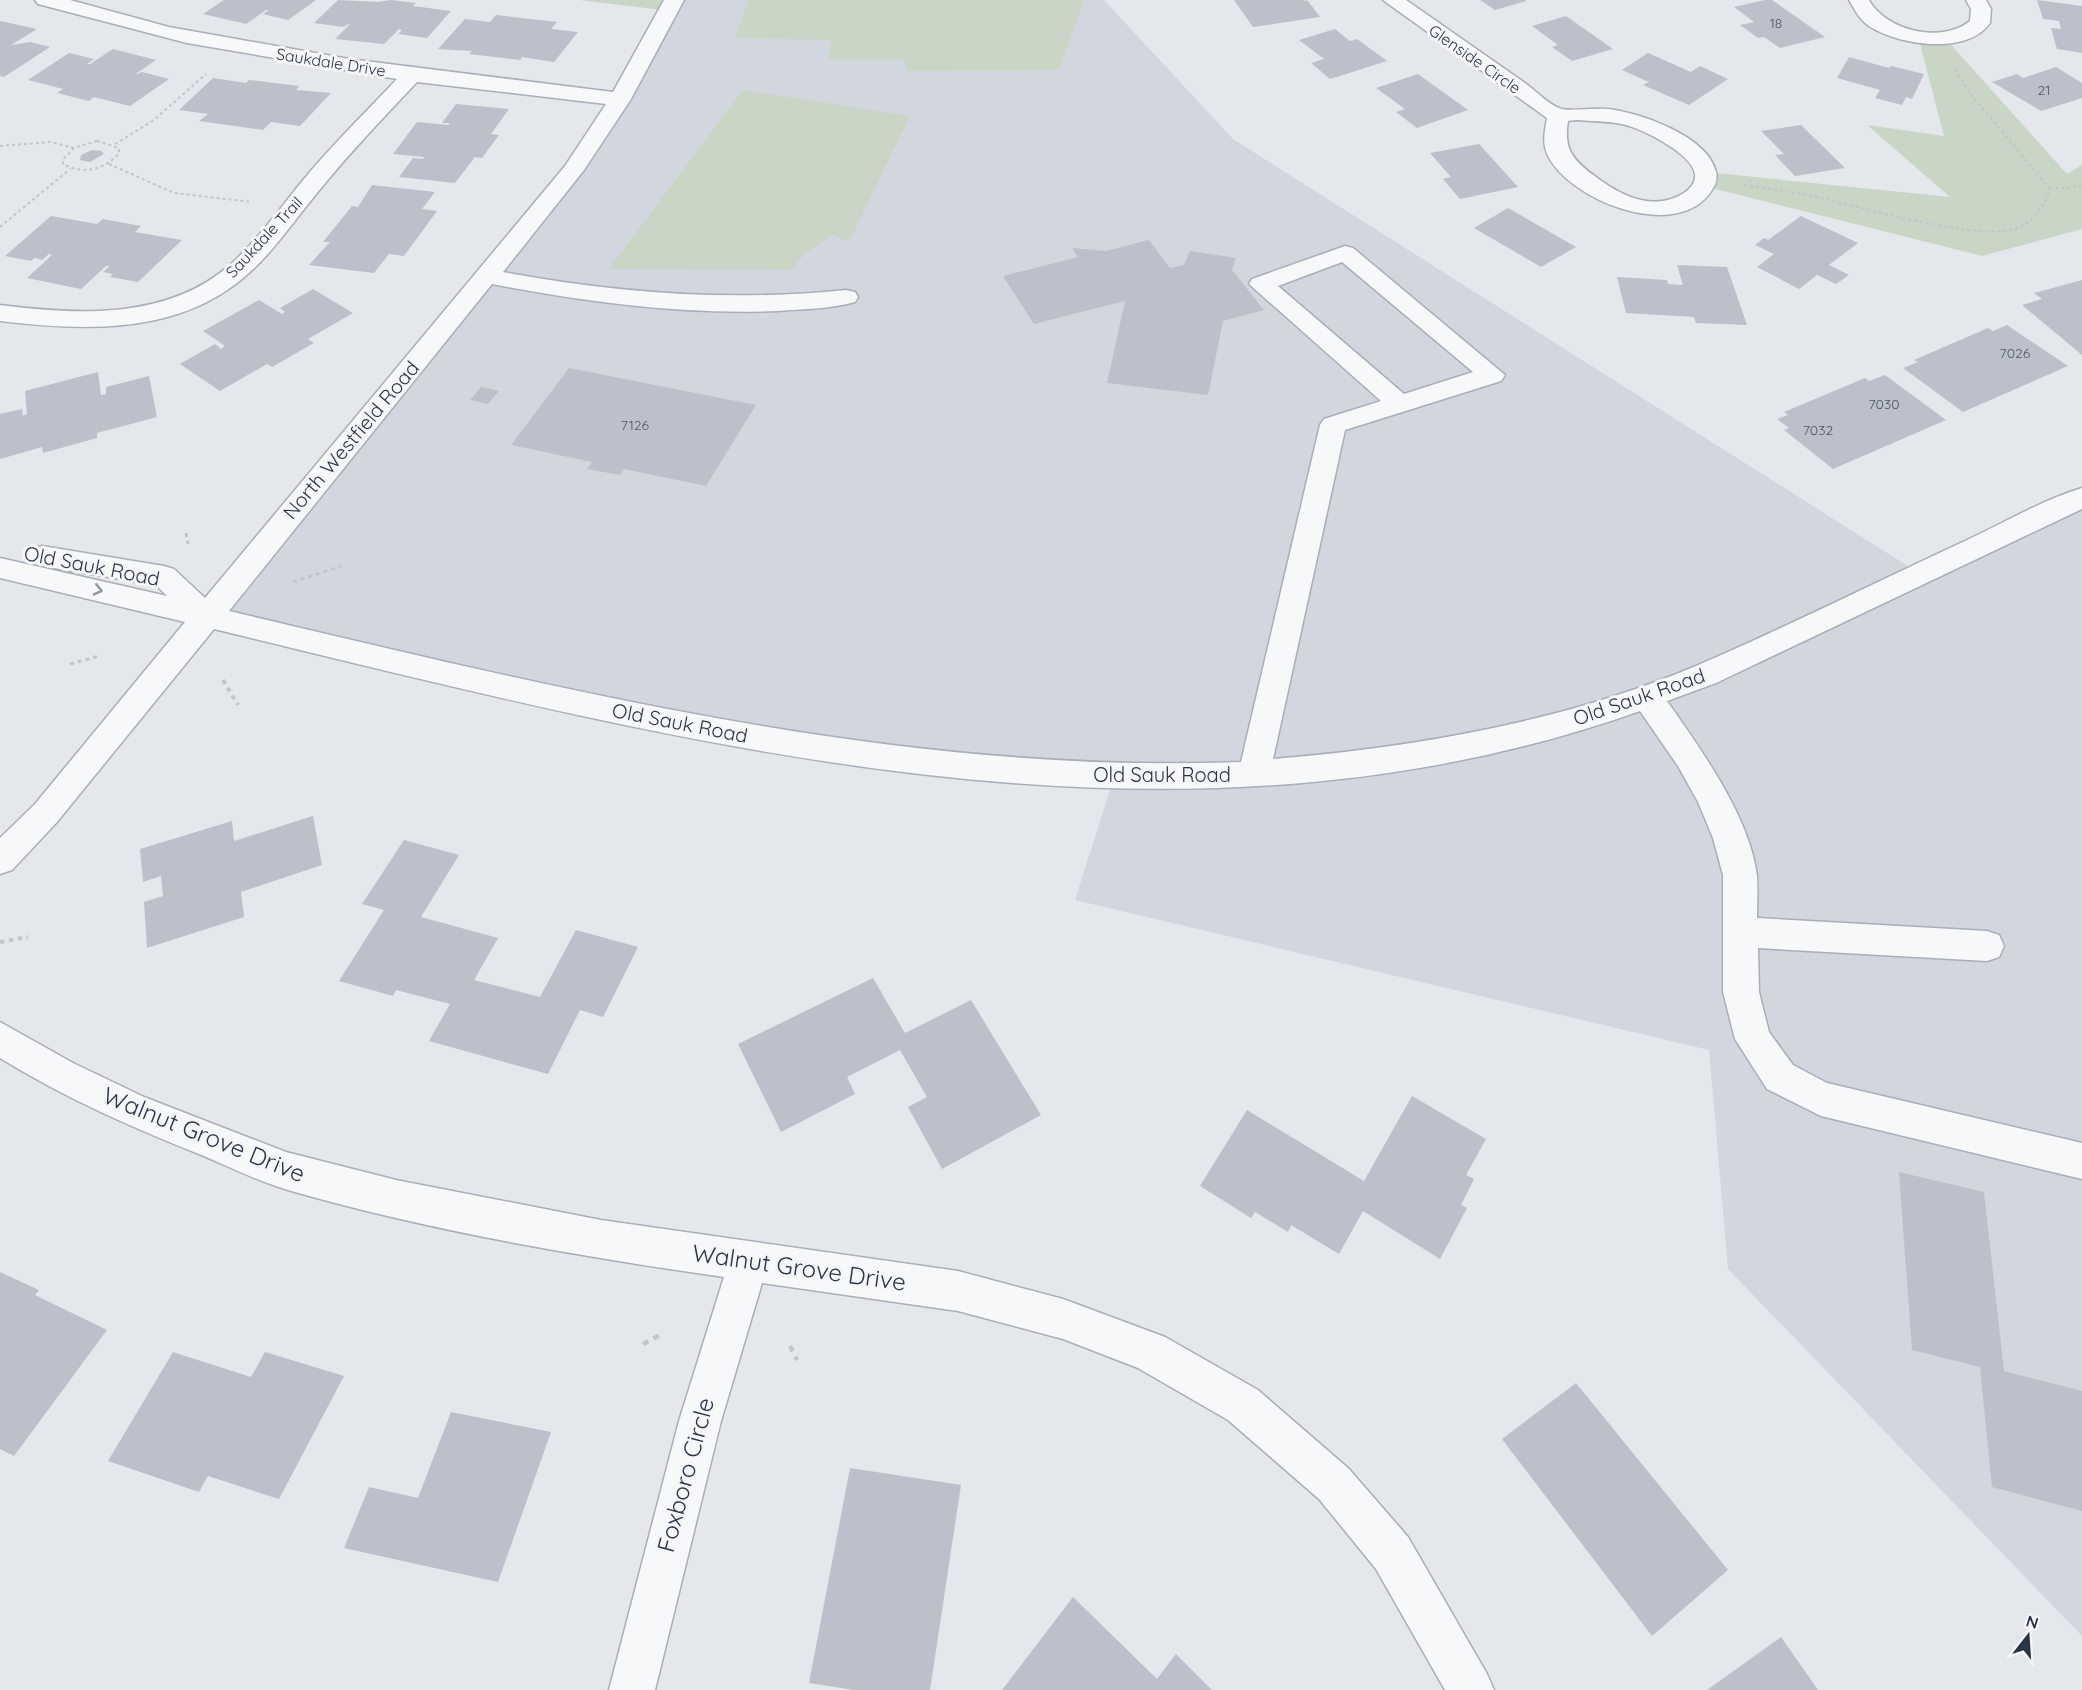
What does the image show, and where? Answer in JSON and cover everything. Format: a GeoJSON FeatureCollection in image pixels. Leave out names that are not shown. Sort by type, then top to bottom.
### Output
{"type":"FeatureCollection","features":[{"type":"Feature","properties":{"kind":"street","name":"Saukdale Drive"},"geometry":{"type":"LineString","coordinates":[[45,0],[184,36],[412,75],[620,99]]}},
{"type":"Feature","properties":{"kind":"street","name":"North Westfield Road"},"geometry":{"type":"LineString","coordinates":[[0,860],[46,813],[573,170],[620,99],[674,0]]}},
{"type":"Feature","properties":{"kind":"street","name":"Glenside Circle"},"geometry":{"type":"LineString","coordinates":[[1393,0],[1558,116]]}},
{"type":"Feature","properties":{"kind":"street"},"geometry":{"type":"LineString","coordinates":[[1859,0],[1869,16],[1883,26],[1918,36],[1936,37],[1965,34],[1980,23],[1981,9],[1976,0]]}},
{"type":"Feature","properties":{"kind":"street","name":"Saukdale Trail"},"geometry":{"type":"LineString","coordinates":[[0,313],[82,321],[114,320],[160,311],[207,292],[235,272],[263,243],[324,170],[412,75]]}},
{"type":"Feature","properties":{"kind":"street"},"geometry":{"type":"LineString","coordinates":[[1576,114],[1634,121],[1660,132],[1698,157],[1706,172],[1705,178],[1704,186],[1677,206],[1659,210],[1628,205],[1601,192],[1568,169],[1556,155],[1554,133],[1558,116],[1576,114]]}},
{"type":"Feature","properties":{"kind":"street"},"geometry":{"type":"LineString","coordinates":[[1254,774],[1333,425],[1400,404],[1492,375],[1345,253],[1261,284],[1400,404]]}},
{"type":"Feature","properties":{"kind":"street"},"geometry":{"type":"LineString","coordinates":[[487,276],[543,287],[665,300],[762,305],[846,297]]}},
{"type":"Feature","properties":{"kind":"street","name":"Old Sauk Road"},"geometry":{"type":"LineString","coordinates":[[0,568],[537,694],[675,723],[846,754],[952,767],[1037,774],[1114,776],[1254,774],[1401,756],[1465,745],[1574,720],[1705,675],[2082,498]]}},
{"type":"Feature","properties":{"kind":"street","name":"Old Sauk Road"},"geometry":{"type":"LineString","coordinates":[[0,549],[164,576],[205,617]]}},
{"type":"Feature","properties":{"kind":"street","name":"Old Sauk Road"},"geometry":{"type":"LineString","coordinates":[[0,583],[130,620],[205,617]]}},
{"type":"Feature","properties":{"kind":"street"},"geometry":{"type":"LineString","coordinates":[[1646,696],[1689,757],[1713,799],[1725,828],[1740,875],[1743,932],[1741,992],[1753,1039],[1780,1077],[1821,1099],[2082,1161]]}},
{"type":"Feature","properties":{"kind":"street"},"geometry":{"type":"LineString","coordinates":[[1743,932],[1987,946]]}},
{"type":"Feature","properties":{"kind":"street","name":"Walnut Grove Drive"},"geometry":{"type":"LineString","coordinates":[[0,1039],[60,1075],[131,1109],[286,1171],[396,1199],[601,1240],[958,1291],[1063,1319],[1150,1352],[1243,1405],[1334,1484],[1392,1552],[1471,1690]]}},
{"type":"Feature","properties":{"kind":"street","name":"Foxboro Circle"},"geometry":{"type":"LineString","coordinates":[[632,1690],[694,1437],[725,1331],[749,1262]]}},
{"type":"Feature","properties":{"kind":"path"},"geometry":{"type":"LineString","coordinates":[[1705,178],[1802,194],[1962,228],[1991,231],[2014,229],[2030,219],[2048,201],[2050,189],[1969,92],[1936,37]]}},
{"type":"Feature","properties":{"kind":"path"},"geometry":{"type":"LineString","coordinates":[[115,144],[119,153],[109,164],[86,171],[69,169],[63,164],[63,159],[74,148],[97,141],[115,144],[154,120],[207,73]]}},
{"type":"Feature","properties":{"kind":"path"},"geometry":{"type":"LineString","coordinates":[[0,146],[51,142],[74,148]]}},
{"type":"Feature","properties":{"kind":"path"},"geometry":{"type":"LineString","coordinates":[[109,164],[174,194],[259,202]]}},
{"type":"Feature","properties":{"kind":"path"},"geometry":{"type":"LineString","coordinates":[[0,227],[30,205],[69,169]]}},
{"type":"Feature","properties":{"kind":"path"},"geometry":{"type":"LineString","coordinates":[[2050,189],[2082,186]]}},
{"type":"Feature","properties":{"kind":"path"},"geometry":{"type":"LineString","coordinates":[[292,582],[341,566]]}},
{"type":"Feature","properties":{"kind":"path"},"geometry":{"type":"LineString","coordinates":[[70,664],[99,656]]}},
{"type":"Feature","properties":{"kind":"path"},"geometry":{"type":"LineString","coordinates":[[223,680],[238,705]]}},
{"type":"Feature","properties":{"kind":"path"},"geometry":{"type":"LineString","coordinates":[[0,942],[28,937]]}},
{"type":"Feature","properties":{"kind":"path"},"geometry":{"type":"LineString","coordinates":[[643,1344],[662,1334]]}},
{"type":"Feature","properties":{"kind":"path"},"geometry":{"type":"LineString","coordinates":[[790,1346],[796,1360]]}},
{"type":"Feature","properties":{"kind":"shaded area"},"geometry":{"type":"Polygon","coordinates":[[[674,0],[1104,0],[1233,139],[1922,575],[2082,498],[2082,1636],[1728,1269],[1709,1050],[1075,900],[1114,777],[952,767],[205,617],[573,170],[674,0]]]}},
{"type":"Feature","properties":{"kind":"green space"},"geometry":{"type":"Polygon","coordinates":[[[579,0],[674,0],[671,11],[579,0]]]}},
{"type":"Feature","properties":{"kind":"green space"},"geometry":{"type":"Polygon","coordinates":[[[749,0],[1084,0],[1059,70],[907,71],[905,60],[828,59],[831,40],[735,38],[749,0]]]}},
{"type":"Feature","properties":{"kind":"green space"},"geometry":{"type":"Polygon","coordinates":[[[1918,36],[1945,38],[2067,174],[2082,165],[2082,229],[1982,256],[1704,186],[1706,172],[1950,197],[1867,125],[1944,136],[1918,36]]]}},
{"type":"Feature","properties":{"kind":"green space"},"geometry":{"type":"Polygon","coordinates":[[[743,90],[910,116],[849,242],[833,235],[807,252],[790,270],[609,269],[743,90]]]}},
{"type":"Feature","properties":{"kind":"building"},"geometry":{"type":"Polygon","coordinates":[[[224,0],[316,0],[288,20],[263,14],[269,10],[246,24],[203,14],[224,0]]]}},
{"type":"Feature","properties":{"kind":"building"},"geometry":{"type":"Polygon","coordinates":[[[338,0],[378,2],[391,0],[416,3],[413,6],[451,11],[427,38],[398,34],[402,30],[399,29],[384,44],[335,39],[351,23],[343,27],[314,23],[338,0]]]}},
{"type":"Feature","properties":{"kind":"building"},"geometry":{"type":"Polygon","coordinates":[[[1234,0],[1308,1],[1320,17],[1253,27],[1234,0]]]}},
{"type":"Feature","properties":{"kind":"building"},"geometry":{"type":"Polygon","coordinates":[[[1480,0],[1526,0],[1526,1],[1495,10],[1480,0]]]}},
{"type":"Feature","properties":{"kind":"building"},"geometry":{"type":"Polygon","coordinates":[[[1772,0],[1825,37],[1780,48],[1764,37],[1758,38],[1740,25],[1754,22],[1734,7],[1772,0]]]}},
{"type":"Feature","properties":{"kind":"building"},"geometry":{"type":"Polygon","coordinates":[[[2037,0],[2082,6],[2082,53],[2057,49],[2051,28],[2061,29],[2059,21],[2043,19],[2037,0]]]}},
{"type":"Feature","properties":{"kind":"building"},"geometry":{"type":"Polygon","coordinates":[[[496,15],[557,22],[551,29],[578,32],[554,62],[438,49],[465,19],[490,22],[496,15]]]}},
{"type":"Feature","properties":{"kind":"building"},"geometry":{"type":"Polygon","coordinates":[[[1566,16],[1613,49],[1572,61],[1552,47],[1558,45],[1532,26],[1566,16]]]}},
{"type":"Feature","properties":{"kind":"building"},"geometry":{"type":"Polygon","coordinates":[[[0,21],[37,29],[11,45],[30,42],[50,47],[4,77],[0,76],[0,21]]]}},
{"type":"Feature","properties":{"kind":"building"},"geometry":{"type":"Polygon","coordinates":[[[1335,29],[1350,41],[1357,39],[1387,61],[1330,79],[1311,63],[1324,59],[1299,40],[1335,29]]]}},
{"type":"Feature","properties":{"kind":"building"},"geometry":{"type":"Polygon","coordinates":[[[113,49],[156,60],[134,75],[142,72],[169,79],[130,106],[94,97],[89,101],[57,93],[63,89],[28,80],[69,53],[94,59],[87,64],[90,64],[113,49]]]}},
{"type":"Feature","properties":{"kind":"building"},"geometry":{"type":"Polygon","coordinates":[[[1648,53],[1691,72],[1700,66],[1728,79],[1689,105],[1643,85],[1649,82],[1622,70],[1648,53]]]}},
{"type":"Feature","properties":{"kind":"building"},"geometry":{"type":"Polygon","coordinates":[[[1849,57],[1889,68],[1891,66],[1924,74],[1912,99],[1906,97],[1902,105],[1875,98],[1880,90],[1837,78],[1849,57]]]}},
{"type":"Feature","properties":{"kind":"building"},"geometry":{"type":"Polygon","coordinates":[[[2056,67],[2082,83],[2082,98],[2041,111],[1992,82],[2017,74],[2023,78],[2056,67]]]}},
{"type":"Feature","properties":{"kind":"building"},"geometry":{"type":"Polygon","coordinates":[[[1418,74],[1468,110],[1417,128],[1396,112],[1405,109],[1376,88],[1418,74]]]}},
{"type":"Feature","properties":{"kind":"building"},"geometry":{"type":"Polygon","coordinates":[[[213,78],[246,83],[249,80],[299,86],[296,90],[331,93],[300,126],[271,122],[263,130],[199,121],[208,114],[179,110],[213,78]]]}},
{"type":"Feature","properties":{"kind":"building"},"geometry":{"type":"Polygon","coordinates":[[[456,104],[509,109],[491,134],[499,135],[482,158],[475,157],[455,183],[399,177],[413,158],[423,159],[424,157],[393,154],[417,122],[448,125],[450,123],[442,123],[456,104]]]}},
{"type":"Feature","properties":{"kind":"building"},"geometry":{"type":"Polygon","coordinates":[[[1801,125],[1845,168],[1795,176],[1775,155],[1784,154],[1761,131],[1801,125]]]}},
{"type":"Feature","properties":{"kind":"building"},"geometry":{"type":"Polygon","coordinates":[[[1479,144],[1518,187],[1460,199],[1443,179],[1451,177],[1430,153],[1479,144]]]}},
{"type":"Feature","properties":{"kind":"building"},"geometry":{"type":"Polygon","coordinates":[[[92,150],[101,151],[104,154],[90,162],[80,160],[81,155],[92,150]]]}},
{"type":"Feature","properties":{"kind":"building"},"geometry":{"type":"Polygon","coordinates":[[[372,185],[435,192],[422,209],[437,211],[404,256],[389,254],[374,273],[309,265],[330,242],[323,242],[352,206],[358,207],[372,185]]]}},
{"type":"Feature","properties":{"kind":"building"},"geometry":{"type":"Polygon","coordinates":[[[1508,208],[1576,247],[1541,267],[1474,228],[1508,208]]]}},
{"type":"Feature","properties":{"kind":"building"},"geometry":{"type":"Polygon","coordinates":[[[51,216],[97,224],[103,219],[141,226],[135,232],[182,240],[138,282],[110,277],[113,274],[103,272],[110,266],[106,266],[81,289],[27,278],[52,255],[49,254],[42,260],[34,258],[31,261],[5,256],[51,216]]]}},
{"type":"Feature","properties":{"kind":"building"},"geometry":{"type":"Polygon","coordinates":[[[1801,216],[1858,243],[1829,265],[1849,275],[1836,284],[1817,275],[1799,289],[1757,267],[1774,254],[1755,245],[1764,238],[1768,240],[1801,216]]]}},
{"type":"Feature","properties":{"kind":"building"},"geometry":{"type":"Polygon","coordinates":[[[1149,240],[1170,268],[1184,265],[1190,251],[1236,258],[1232,270],[1264,310],[1223,321],[1208,395],[1107,383],[1125,301],[1034,324],[1003,276],[1078,257],[1072,248],[1106,251],[1149,240]]]}},
{"type":"Feature","properties":{"kind":"building"},"geometry":{"type":"Polygon","coordinates":[[[1677,265],[1727,267],[1747,325],[1696,323],[1694,317],[1626,313],[1617,277],[1667,280],[1668,284],[1683,285],[1677,265]]]}},
{"type":"Feature","properties":{"kind":"building"},"geometry":{"type":"Polygon","coordinates":[[[2082,280],[2082,355],[2022,305],[2042,299],[2034,293],[2082,280]]]}},
{"type":"Feature","properties":{"kind":"building"},"geometry":{"type":"Polygon","coordinates":[[[313,289],[353,313],[308,339],[314,343],[272,367],[267,364],[220,391],[180,364],[215,344],[221,349],[225,346],[203,331],[259,300],[282,314],[285,312],[280,308],[313,289]]]}},
{"type":"Feature","properties":{"kind":"building"},"geometry":{"type":"Polygon","coordinates":[[[2007,325],[2068,366],[1963,412],[1903,368],[1918,362],[1914,360],[1988,328],[1993,331],[2007,325]]]}},
{"type":"Feature","properties":{"kind":"building"},"geometry":{"type":"Polygon","coordinates":[[[569,368],[756,405],[706,486],[624,469],[620,475],[587,469],[592,462],[511,445],[569,368]]]}},
{"type":"Feature","properties":{"kind":"building"},"geometry":{"type":"Polygon","coordinates":[[[98,372],[101,395],[106,394],[106,387],[149,376],[157,417],[97,433],[97,438],[43,453],[42,447],[0,459],[0,414],[22,409],[23,416],[27,414],[25,391],[98,372]]]}},
{"type":"Feature","properties":{"kind":"building"},"geometry":{"type":"Polygon","coordinates":[[[1885,375],[1946,420],[1833,469],[1784,430],[1789,428],[1777,419],[1788,415],[1784,412],[1865,378],[1869,381],[1885,375]]]}},
{"type":"Feature","properties":{"kind":"building"},"geometry":{"type":"Polygon","coordinates":[[[481,387],[499,391],[488,404],[470,400],[481,387]]]}},
{"type":"Feature","properties":{"kind":"building"},"geometry":{"type":"Polygon","coordinates":[[[313,816],[322,865],[241,892],[244,917],[147,948],[144,902],[163,896],[161,876],[143,882],[140,849],[232,821],[234,841],[313,816]]]}},
{"type":"Feature","properties":{"kind":"building"},"geometry":{"type":"Polygon","coordinates":[[[404,840],[459,855],[421,917],[498,938],[474,980],[540,997],[576,930],[638,947],[603,1017],[580,1010],[548,1074],[429,1041],[450,1004],[396,990],[393,996],[339,981],[384,910],[362,904],[404,840]]]}},
{"type":"Feature","properties":{"kind":"building"},"geometry":{"type":"Polygon","coordinates":[[[873,978],[905,1033],[971,1000],[1041,1115],[942,1169],[908,1107],[927,1097],[900,1050],[847,1077],[855,1094],[781,1132],[738,1044],[873,978]]]}},
{"type":"Feature","properties":{"kind":"building"},"geometry":{"type":"Polygon","coordinates":[[[1412,1096],[1486,1139],[1466,1175],[1474,1179],[1461,1205],[1467,1208],[1440,1259],[1363,1211],[1339,1254],[1291,1225],[1288,1232],[1255,1212],[1251,1218],[1200,1186],[1247,1110],[1364,1181],[1412,1096]]]}},
{"type":"Feature","properties":{"kind":"building"},"geometry":{"type":"Polygon","coordinates":[[[1899,1172],[1984,1192],[2004,1371],[2082,1391],[2082,1511],[1992,1487],[1980,1367],[1912,1350],[1899,1172]]]}},
{"type":"Feature","properties":{"kind":"building"},"geometry":{"type":"Polygon","coordinates":[[[0,1272],[39,1290],[35,1295],[107,1330],[14,1456],[0,1449],[0,1272]]]}},
{"type":"Feature","properties":{"kind":"building"},"geometry":{"type":"Polygon","coordinates":[[[173,1352],[251,1377],[265,1352],[344,1376],[279,1499],[208,1476],[199,1492],[108,1461],[173,1352]]]}},
{"type":"Feature","properties":{"kind":"building"},"geometry":{"type":"Polygon","coordinates":[[[1576,1383],[1728,1570],[1652,1636],[1502,1439],[1576,1383]]]}},
{"type":"Feature","properties":{"kind":"building"},"geometry":{"type":"Polygon","coordinates":[[[451,1412],[551,1432],[498,1582],[344,1548],[369,1487],[418,1498],[451,1412]]]}},
{"type":"Feature","properties":{"kind":"building"},"geometry":{"type":"Polygon","coordinates":[[[850,1468],[961,1485],[930,1690],[854,1690],[809,1683],[850,1468]]]}},
{"type":"Feature","properties":{"kind":"building"},"geometry":{"type":"Polygon","coordinates":[[[1073,1597],[1157,1679],[1176,1654],[1212,1690],[1002,1690],[1073,1597]]]}},
{"type":"Feature","properties":{"kind":"building"},"geometry":{"type":"Polygon","coordinates":[[[1781,1637],[1818,1690],[1707,1690],[1781,1637]]]}}]}
